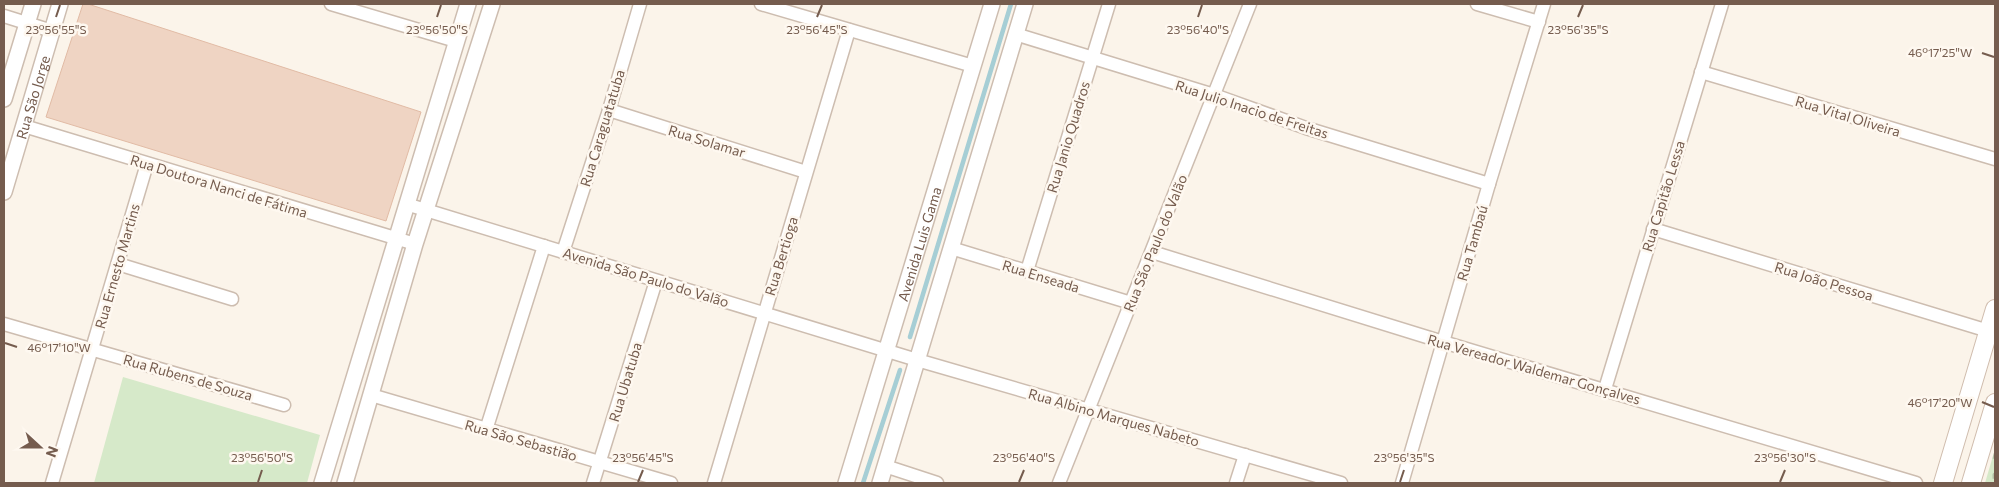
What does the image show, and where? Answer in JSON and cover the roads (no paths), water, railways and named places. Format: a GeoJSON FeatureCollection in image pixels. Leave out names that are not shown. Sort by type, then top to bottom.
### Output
{"type":"FeatureCollection","features":[{"type":"Feature","properties":{"kind":"main road"},"geometry":{"type":"LineString","coordinates":[[1943,483],[1992,332],[1995,309]]}},
{"type":"Feature","properties":{"kind":"main road"},"geometry":{"type":"LineString","coordinates":[[1971,483],[1995,403]]}},
{"type":"Feature","properties":{"kind":"street","name":"Rua São Jorge"},"geometry":{"type":"LineString","coordinates":[[5,94],[33,4]]}},
{"type":"Feature","properties":{"kind":"street","name":"Rua São Jorge"},"geometry":{"type":"LineString","coordinates":[[4,192],[60,4]]}},
{"type":"Feature","properties":{"kind":"street"},"geometry":{"type":"LineString","coordinates":[[331,4],[456,41]]}},
{"type":"Feature","properties":{"kind":"street"},"geometry":{"type":"LineString","coordinates":[[322,483],[395,238],[468,4]]}},
{"type":"Feature","properties":{"kind":"street"},"geometry":{"type":"LineString","coordinates":[[345,483],[415,244],[492,4]]}},
{"type":"Feature","properties":{"kind":"street","name":"Rua Caraguatatuba"},"geometry":{"type":"LineString","coordinates":[[563,252],[609,110],[640,4]]}},
{"type":"Feature","properties":{"kind":"street"},"geometry":{"type":"LineString","coordinates":[[765,4],[973,66]]}},
{"type":"Feature","properties":{"kind":"street","name":"Avenida Luis Gama"},"geometry":{"type":"LineString","coordinates":[[846,483],[992,4]]}},
{"type":"Feature","properties":{"kind":"street"},"geometry":{"type":"LineString","coordinates":[[880,483],[1025,4]]}},
{"type":"Feature","properties":{"kind":"street","name":"Rua Janio Quadros"},"geometry":{"type":"LineString","coordinates":[[1027,271],[1109,4]]}},
{"type":"Feature","properties":{"kind":"street","name":"Rua São Paulo do Valão"},"geometry":{"type":"LineString","coordinates":[[1059,483],[1250,4]]}},
{"type":"Feature","properties":{"kind":"street"},"geometry":{"type":"LineString","coordinates":[[1477,4],[1539,22]]}},
{"type":"Feature","properties":{"kind":"street","name":"Rua Tambaú"},"geometry":{"type":"LineString","coordinates":[[1402,483],[1489,184],[1544,4]]}},
{"type":"Feature","properties":{"kind":"street","name":"Rua Capitão Lessa"},"geometry":{"type":"LineString","coordinates":[[1604,389],[1722,4]]}},
{"type":"Feature","properties":{"kind":"street"},"geometry":{"type":"LineString","coordinates":[[4,16],[52,31]]}},
{"type":"Feature","properties":{"kind":"street","name":"Rua Bertioga"},"geometry":{"type":"LineString","coordinates":[[714,483],[849,30]]}},
{"type":"Feature","properties":{"kind":"street","name":"Rua Julio Inacio de Freitas"},"geometry":{"type":"LineString","coordinates":[[1015,34],[1214,95],[1306,128],[1489,184]]}},
{"type":"Feature","properties":{"kind":"street","name":"Rua Vital Oliveira"},"geometry":{"type":"LineString","coordinates":[[1701,72],[1995,160]]}},
{"type":"Feature","properties":{"kind":"street","name":"Rua Solamar"},"geometry":{"type":"LineString","coordinates":[[609,110],[806,172]]}},
{"type":"Feature","properties":{"kind":"street","name":"Rua Doutora Nanci de Fátima"},"geometry":{"type":"LineString","coordinates":[[24,126],[415,244]]}},
{"type":"Feature","properties":{"kind":"street","name":"Rua Ernesto Martins"},"geometry":{"type":"LineString","coordinates":[[52,483],[147,164]]}},
{"type":"Feature","properties":{"kind":"street","name":"Avenida São Paulo do Valão"},"geometry":{"type":"LineString","coordinates":[[406,204],[887,350]]}},
{"type":"Feature","properties":{"kind":"street","name":"Rua João Pessoa"},"geometry":{"type":"LineString","coordinates":[[1653,229],[1992,332]]}},
{"type":"Feature","properties":{"kind":"street"},"geometry":{"type":"LineString","coordinates":[[486,430],[544,246]]}},
{"type":"Feature","properties":{"kind":"street","name":"Rua Enseada"},"geometry":{"type":"LineString","coordinates":[[951,248],[1131,304]]}},
{"type":"Feature","properties":{"kind":"street","name":"Rua Vereador Waldemar Gonçalves"},"geometry":{"type":"LineString","coordinates":[[1152,252],[1443,342],[1916,483]]}},
{"type":"Feature","properties":{"kind":"street"},"geometry":{"type":"LineString","coordinates":[[118,264],[232,299]]}},
{"type":"Feature","properties":{"kind":"street","name":"Rua Ubatuba"},"geometry":{"type":"LineString","coordinates":[[593,483],[656,281]]}},
{"type":"Feature","properties":{"kind":"street","name":"Rua Rubens de Souza"},"geometry":{"type":"LineString","coordinates":[[4,324],[284,405]]}},
{"type":"Feature","properties":{"kind":"street","name":"Rua Albino Marques Nabeto"},"geometry":{"type":"LineString","coordinates":[[887,350],[1341,483]]}},
{"type":"Feature","properties":{"kind":"street","name":"Rua São Sebastião"},"geometry":{"type":"LineString","coordinates":[[371,395],[671,483]]}},
{"type":"Feature","properties":{"kind":"street"},"geometry":{"type":"LineString","coordinates":[[1236,483],[1245,455]]}},
{"type":"Feature","properties":{"kind":"street"},"geometry":{"type":"LineString","coordinates":[[885,466],[937,483]]}},
{"type":"Feature","properties":{"kind":"waterway"},"geometry":{"type":"LineString","coordinates":[[910,337],[1011,4]]}},
{"type":"Feature","properties":{"kind":"waterway"},"geometry":{"type":"LineString","coordinates":[[863,483],[900,370]]}}]}
